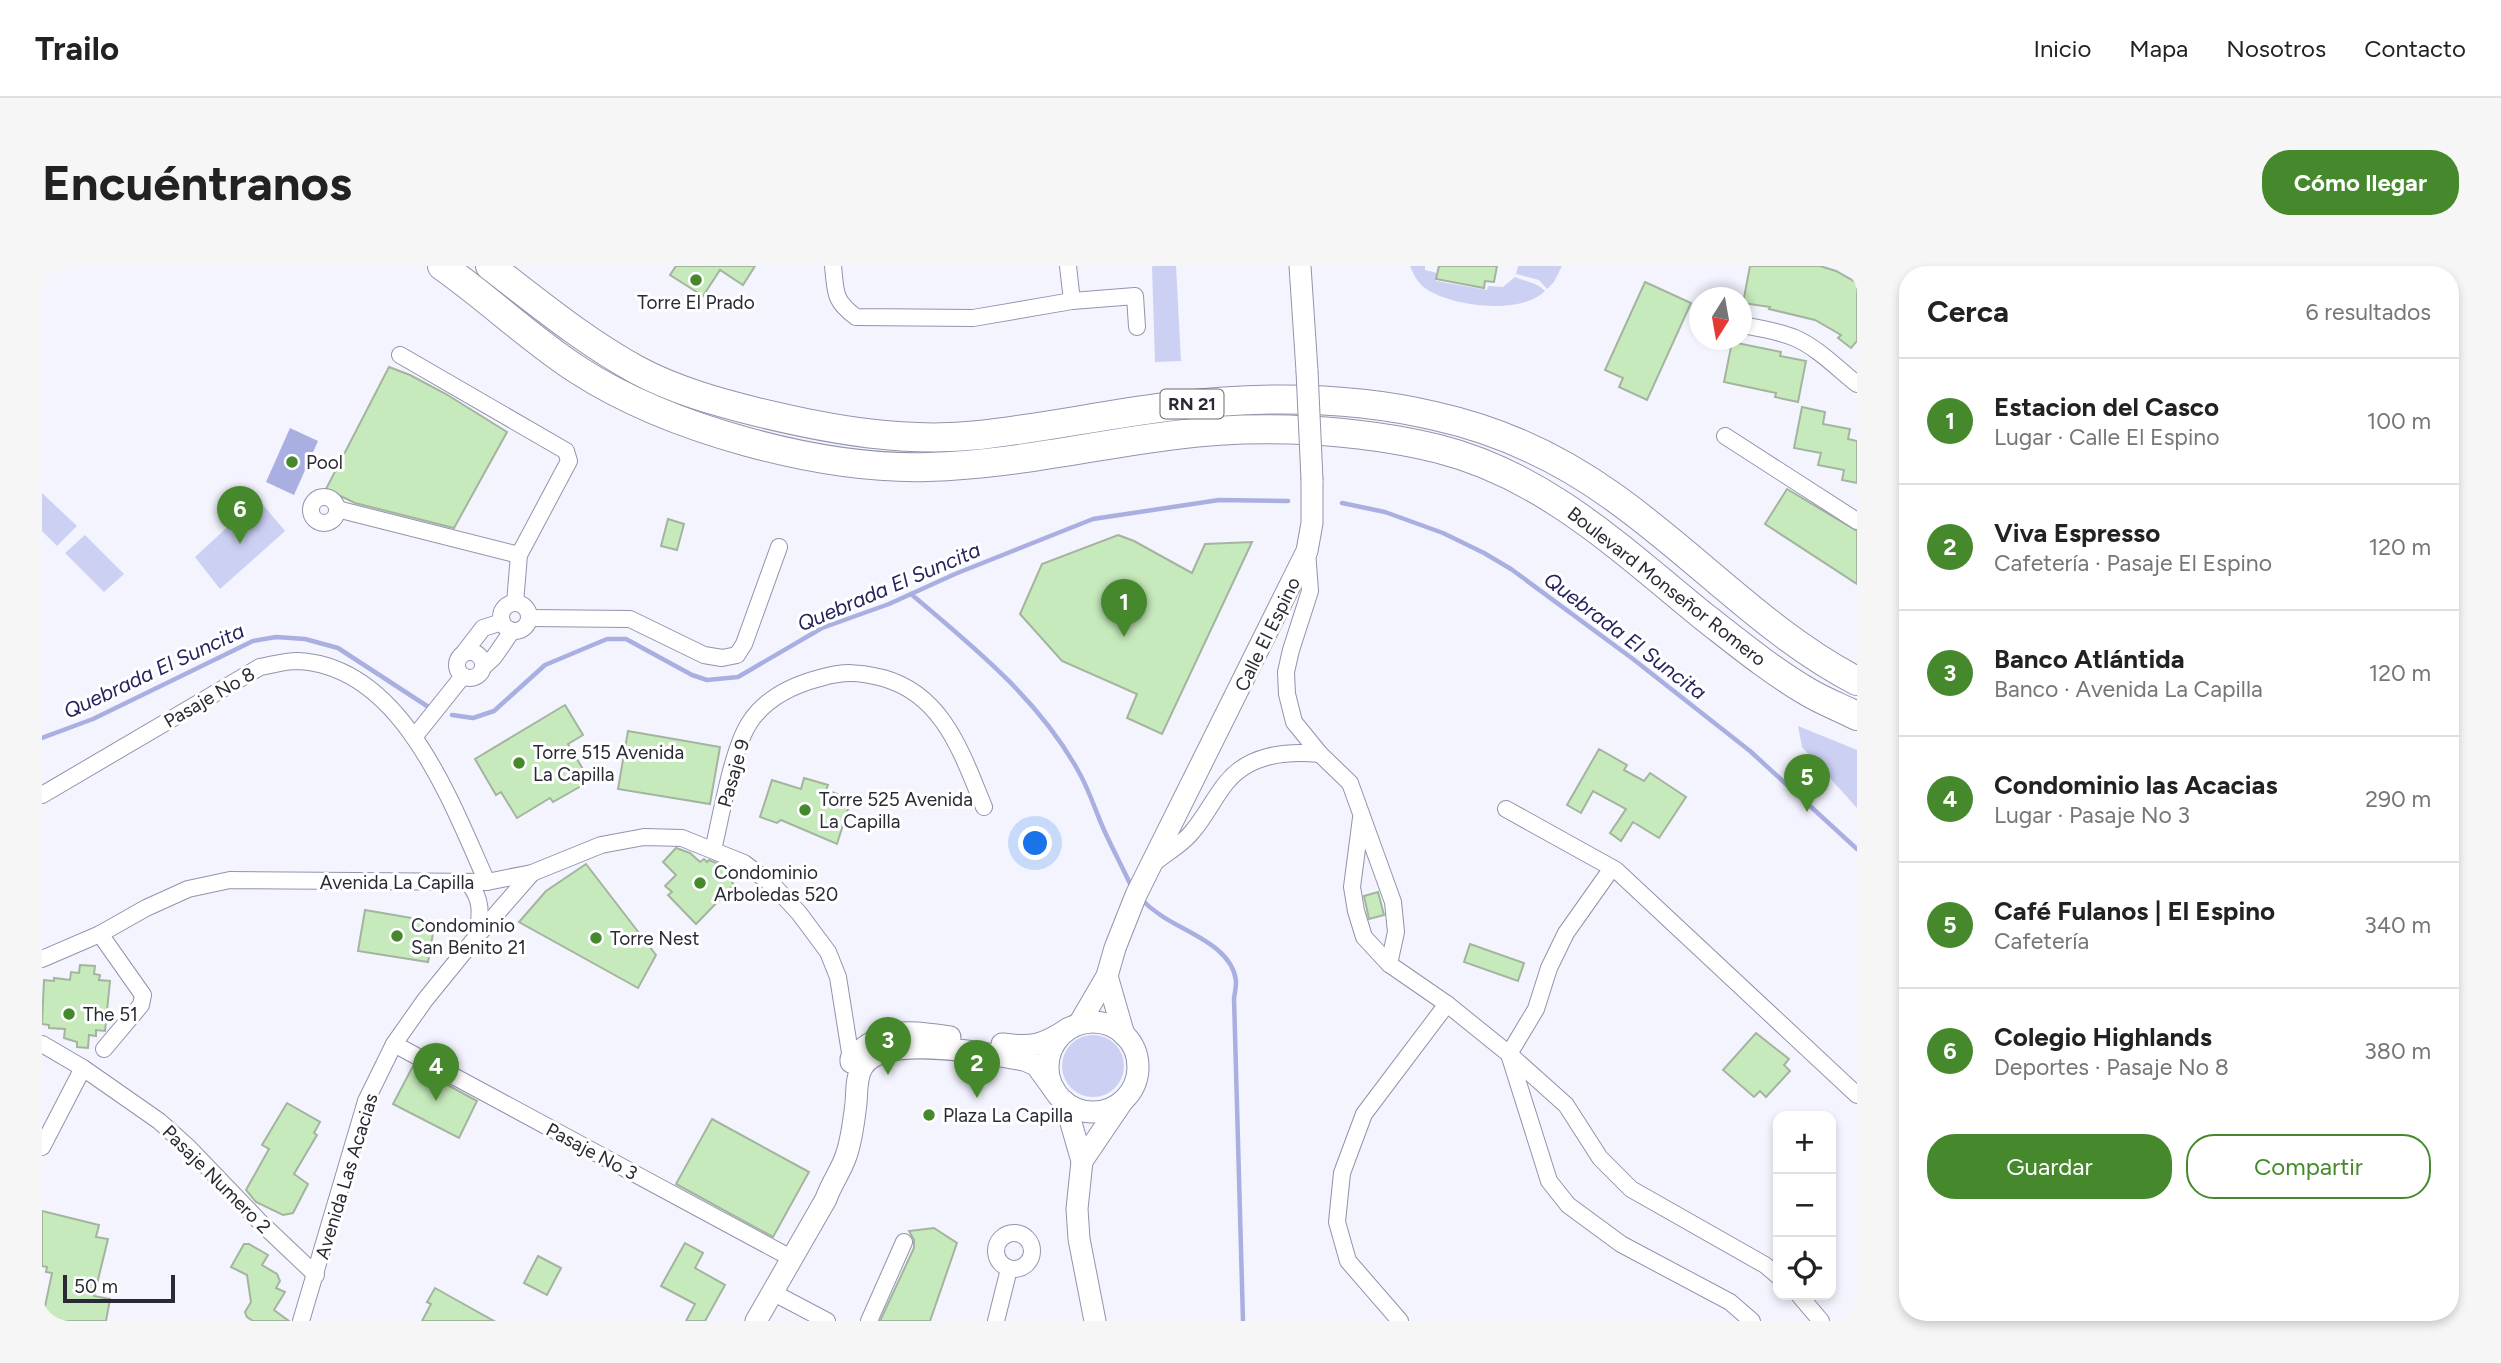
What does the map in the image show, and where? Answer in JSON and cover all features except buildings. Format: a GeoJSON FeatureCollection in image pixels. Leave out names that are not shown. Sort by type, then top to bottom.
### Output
{"type":"FeatureCollection","features":[{"type":"Feature","properties":{"kind":"highway"},"geometry":{"type":"LineString","coordinates":[[423,266],[483,298]]}},
{"type":"Feature","properties":{"kind":"highway","name":"Boulevard Monseñor Romero"},"geometry":{"type":"LineString","coordinates":[[442,266],[578,369],[634,401],[695,424],[761,444],[849,462],[890,467],[965,465],[1030,458],[1181,434],[1256,430],[1376,437],[1405,441],[1473,458],[1533,487],[1594,526],[1706,618],[1810,693],[1857,716]]}},
{"type":"Feature","properties":{"kind":"highway","name":"Boulevard Monseñor Romero"},"geometry":{"type":"LineString","coordinates":[[490,266],[606,352],[641,373],[712,400],[828,429],[891,437],[980,435],[1208,402],[1318,399],[1370,402],[1467,424],[1514,442],[1590,481],[1655,530],[1802,650],[1857,681]]}},
{"type":"Feature","properties":{"kind":"highway"},"geometry":{"type":"LineString","coordinates":[[1810,693],[1837,720],[1857,729]]}},
{"type":"Feature","properties":{"kind":"street"},"geometry":{"type":"LineString","coordinates":[[833,266],[837,295],[842,306],[856,317],[973,318],[1072,301],[1135,296],[1137,327]]}},
{"type":"Feature","properties":{"kind":"street"},"geometry":{"type":"LineString","coordinates":[[1068,266],[1072,301]]}},
{"type":"Feature","properties":{"kind":"street","name":"Calle El Espino"},"geometry":{"type":"LineString","coordinates":[[1074,1026],[1107,976],[1125,921],[1307,551],[1312,523],[1312,480],[1300,266]]}},
{"type":"Feature","properties":{"kind":"street"},"geometry":{"type":"LineString","coordinates":[[1752,327],[1796,338],[1857,384]]}},
{"type":"Feature","properties":{"kind":"street"},"geometry":{"type":"LineString","coordinates":[[400,355],[566,451],[569,461],[519,555],[515,603]]}},
{"type":"Feature","properties":{"kind":"street"},"geometry":{"type":"LineString","coordinates":[[1725,436],[1857,521]]}},
{"type":"Feature","properties":{"kind":"street"},"geometry":{"type":"LineString","coordinates":[[337,509],[519,555]]}},
{"type":"Feature","properties":{"kind":"street"},"geometry":{"type":"LineString","coordinates":[[529,618],[630,619],[704,655],[722,658],[737,655],[744,644],[779,547]]}},
{"type":"Feature","properties":{"kind":"street"},"geometry":{"type":"LineString","coordinates":[[1307,551],[1310,592],[1286,672],[1287,694],[1294,722],[1320,754],[1350,783],[1378,857],[1393,902],[1396,932],[1389,964]]}},
{"type":"Feature","properties":{"kind":"street"},"geometry":{"type":"LineString","coordinates":[[463,676],[457,665],[483,628],[525,628],[529,618],[524,607],[515,603]]}},
{"type":"Feature","properties":{"kind":"street"},"geometry":{"type":"LineString","coordinates":[[463,676],[475,677],[494,656],[507,626],[504,609],[515,603]]}},
{"type":"Feature","properties":{"kind":"street"},"geometry":{"type":"LineString","coordinates":[[464,654],[472,652],[480,655],[483,667]]}},
{"type":"Feature","properties":{"kind":"street","name":"Pasaje No 8"},"geometry":{"type":"LineString","coordinates":[[42,795],[260,667],[289,661],[322,664],[368,688],[415,736],[451,802],[487,882]]}},
{"type":"Feature","properties":{"kind":"street","name":"Pasaje 9"},"geometry":{"type":"LineString","coordinates":[[713,850],[741,738],[751,721],[777,695],[811,680],[842,672],[868,674],[894,681],[918,693],[945,722],[984,807]]}},
{"type":"Feature","properties":{"kind":"street"},"geometry":{"type":"LineString","coordinates":[[415,736],[463,676]]}},
{"type":"Feature","properties":{"kind":"street"},"geometry":{"type":"LineString","coordinates":[[1154,863],[1191,835],[1228,780],[1246,766],[1271,754],[1320,754]]}},
{"type":"Feature","properties":{"kind":"street"},"geometry":{"type":"LineString","coordinates":[[1506,809],[1612,868],[1857,1095]]}},
{"type":"Feature","properties":{"kind":"street"},"geometry":{"type":"LineString","coordinates":[[1361,818],[1352,887],[1364,937],[1389,964],[1447,1004],[1566,1105],[1600,1158],[1631,1189],[1773,1272]]}},
{"type":"Feature","properties":{"kind":"street","name":"Avenida La Capilla"},"geometry":{"type":"LineString","coordinates":[[42,959],[100,934],[146,908],[188,890],[230,880],[469,884],[532,873],[601,845],[644,837],[682,838],[744,863],[774,886],[799,913],[828,953],[838,977],[845,1007],[851,1059],[844,1122],[833,1179],[826,1199],[756,1321]]}},
{"type":"Feature","properties":{"kind":"street"},"geometry":{"type":"LineString","coordinates":[[1612,868],[1566,933],[1549,968],[1535,1009],[1509,1054],[1549,1181],[1568,1205],[1621,1244],[1730,1302],[1752,1321]]}},
{"type":"Feature","properties":{"kind":"street","name":"Avenida Las Acacias"},"geometry":{"type":"LineString","coordinates":[[301,1321],[366,1101],[394,1044],[425,1000],[532,873]]}},
{"type":"Feature","properties":{"kind":"street"},"geometry":{"type":"LineString","coordinates":[[469,884],[475,890],[481,909],[477,936]]}},
{"type":"Feature","properties":{"kind":"street"},"geometry":{"type":"LineString","coordinates":[[100,934],[143,995],[141,1004],[104,1049]]}},
{"type":"Feature","properties":{"kind":"street"},"geometry":{"type":"LineString","coordinates":[[1082,1161],[1133,1086],[1138,1067],[1135,1051],[1124,1035],[1107,976]]}},
{"type":"Feature","properties":{"kind":"street"},"geometry":{"type":"LineString","coordinates":[[1400,1321],[1348,1261],[1338,1222],[1342,1173],[1364,1114],[1447,1004]]}},
{"type":"Feature","properties":{"kind":"street","name":"Avenida La Capilla"},"geometry":{"type":"LineString","coordinates":[[833,1179],[846,1158],[861,1069],[876,1047],[858,1031],[845,1007]]}},
{"type":"Feature","properties":{"kind":"street"},"geometry":{"type":"LineString","coordinates":[[851,1059],[876,1047],[897,1032],[1025,1047],[1051,1040],[1074,1026],[1104,1024],[1124,1035]]}},
{"type":"Feature","properties":{"kind":"street"},"geometry":{"type":"LineString","coordinates":[[1074,1026],[1057,1040],[1048,1059],[1048,1075],[1060,1097],[1082,1161],[1077,1209],[1079,1239],[1095,1321]]}},
{"type":"Feature","properties":{"kind":"street","name":"Pasaje Numero 2"},"geometry":{"type":"LineString","coordinates":[[42,1044],[83,1068],[159,1121],[316,1275]]}},
{"type":"Feature","properties":{"kind":"street","name":"Pasaje No 3"},"geometry":{"type":"LineString","coordinates":[[394,1044],[791,1258]]}},
{"type":"Feature","properties":{"kind":"street"},"geometry":{"type":"LineString","coordinates":[[876,1047],[919,1047],[1024,1060],[1036,1065],[1060,1097],[1077,1109],[1095,1112],[1109,1109],[1124,1099]]}},
{"type":"Feature","properties":{"kind":"street"},"geometry":{"type":"LineString","coordinates":[[42,1147],[83,1068]]}},
{"type":"Feature","properties":{"kind":"street"},"geometry":{"type":"LineString","coordinates":[[869,1321],[904,1242]]}},
{"type":"Feature","properties":{"kind":"street"},"geometry":{"type":"LineString","coordinates":[[996,1321],[1009,1269]]}},
{"type":"Feature","properties":{"kind":"street"},"geometry":{"type":"LineString","coordinates":[[772,1292],[827,1321]]}},
{"type":"Feature","properties":{"kind":"street"},"geometry":{"type":"LineString","coordinates":[[1803,1300],[1821,1321]]}},
{"type":"Feature","properties":{"kind":"shaded area"},"geometry":{"type":"Polygon","coordinates":[[[1152,266],[1176,266],[1181,361],[1155,362],[1152,266]]]}},
{"type":"Feature","properties":{"kind":"shaded area"},"geometry":{"type":"Polygon","coordinates":[[[1410,266],[1425,266],[1425,270],[1437,273],[1436,281],[1487,290],[1488,286],[1503,287],[1515,277],[1545,291],[1534,299],[1503,306],[1468,304],[1437,295],[1425,288],[1410,266]]]}},
{"type":"Feature","properties":{"kind":"shaded area"},"geometry":{"type":"Polygon","coordinates":[[[1518,266],[1562,266],[1547,289],[1539,280],[1516,274],[1518,266]]]}},
{"type":"Feature","properties":{"kind":"shaded area","name":"Pool"},"geometry":{"type":"Polygon","coordinates":[[[290,428],[318,441],[294,495],[266,482],[290,428]]]}},
{"type":"Feature","properties":{"kind":"shaded area"},"geometry":{"type":"Polygon","coordinates":[[[42,493],[77,526],[57,546],[42,531],[42,493]]]}},
{"type":"Feature","properties":{"kind":"shaded area"},"geometry":{"type":"Polygon","coordinates":[[[258,499],[285,531],[220,589],[195,557],[258,499]]]}},
{"type":"Feature","properties":{"kind":"shaded area"},"geometry":{"type":"Polygon","coordinates":[[[85,535],[124,574],[104,592],[65,553],[85,535]]]}},
{"type":"Feature","properties":{"kind":"shaded area"},"geometry":{"type":"Polygon","coordinates":[[[1798,726],[1857,750],[1857,808],[1802,747],[1798,726]]]}},
{"type":"Feature","properties":{"kind":"shaded area"},"geometry":{"type":"Polygon","coordinates":[[[1087,1035],[1099,1035],[1115,1044],[1122,1054],[1122,1078],[1115,1088],[1099,1097],[1087,1097],[1076,1092],[1067,1083],[1062,1072],[1062,1060],[1067,1049],[1076,1040],[1087,1035]]]}},
{"type":"Feature","properties":{"kind":"waterway","name":"Quebrada El Suncita"},"geometry":{"type":"LineString","coordinates":[[452,715],[473,718],[494,711],[545,665],[607,639],[626,639],[692,675],[707,680],[738,677],[822,628],[889,604],[955,574],[1093,519],[1219,500],[1288,501]]}},
{"type":"Feature","properties":{"kind":"waterway","name":"Quebrada El Suncita"},"geometry":{"type":"LineString","coordinates":[[1342,503],[1385,512],[1443,533],[1511,569],[1633,659],[1750,751],[1857,849]]}},
{"type":"Feature","properties":{"kind":"waterway"},"geometry":{"type":"LineString","coordinates":[[911,594],[982,655],[1047,724],[1081,776],[1132,888]]}},
{"type":"Feature","properties":{"kind":"waterway","name":"Quebrada El Suncita"},"geometry":{"type":"LineString","coordinates":[[42,738],[93,719],[253,641],[276,637],[305,639],[338,648],[430,708]]}},
{"type":"Feature","properties":{"kind":"waterway"},"geometry":{"type":"LineString","coordinates":[[1142,900],[1169,921],[1216,949],[1233,969],[1236,981],[1234,998],[1243,1321]]}},
{"type":"Feature","properties":{"kind":"place","name":"Torre El Prado"},"geometry":{"type":"Point","coordinates":[696,280]}},
{"type":"Feature","properties":{"kind":"place","name":"Pool"},"geometry":{"type":"Point","coordinates":[292,462]}},
{"type":"Feature","properties":{"kind":"place","name":"Colegio Highlands"},"geometry":{"type":"Point","coordinates":[240,544]}},
{"type":"Feature","properties":{"kind":"place","name":"Estacion del Casco"},"geometry":{"type":"Point","coordinates":[1124,637]}},
{"type":"Feature","properties":{"kind":"place","name":"Torre 515 Avenida La Capilla"},"geometry":{"type":"Point","coordinates":[519,763]}},
{"type":"Feature","properties":{"kind":"place","name":"Torre 525 Avenida La Capilla"},"geometry":{"type":"Point","coordinates":[805,810]}},
{"type":"Feature","properties":{"kind":"place","name":"Café Fulanos | El Espino"},"geometry":{"type":"Point","coordinates":[1807,812]}},
{"type":"Feature","properties":{"kind":"place","name":"Condominio Arboledas 520"},"geometry":{"type":"Point","coordinates":[700,883]}},
{"type":"Feature","properties":{"kind":"place","name":"Condominio San Benito 21"},"geometry":{"type":"Point","coordinates":[397,936]}},
{"type":"Feature","properties":{"kind":"place","name":"Torre Nest"},"geometry":{"type":"Point","coordinates":[596,938]}},
{"type":"Feature","properties":{"kind":"place","name":"The 51"},"geometry":{"type":"Point","coordinates":[69,1014]}},
{"type":"Feature","properties":{"kind":"place","name":"Banco Atlántida"},"geometry":{"type":"Point","coordinates":[888,1075]}},
{"type":"Feature","properties":{"kind":"place","name":"Viva Espresso"},"geometry":{"type":"Point","coordinates":[977,1098]}},
{"type":"Feature","properties":{"kind":"place","name":"Condominio las Acacias"},"geometry":{"type":"Point","coordinates":[436,1101]}},
{"type":"Feature","properties":{"kind":"place","name":"Plaza La Capilla"},"geometry":{"type":"Point","coordinates":[929,1115]}}]}
